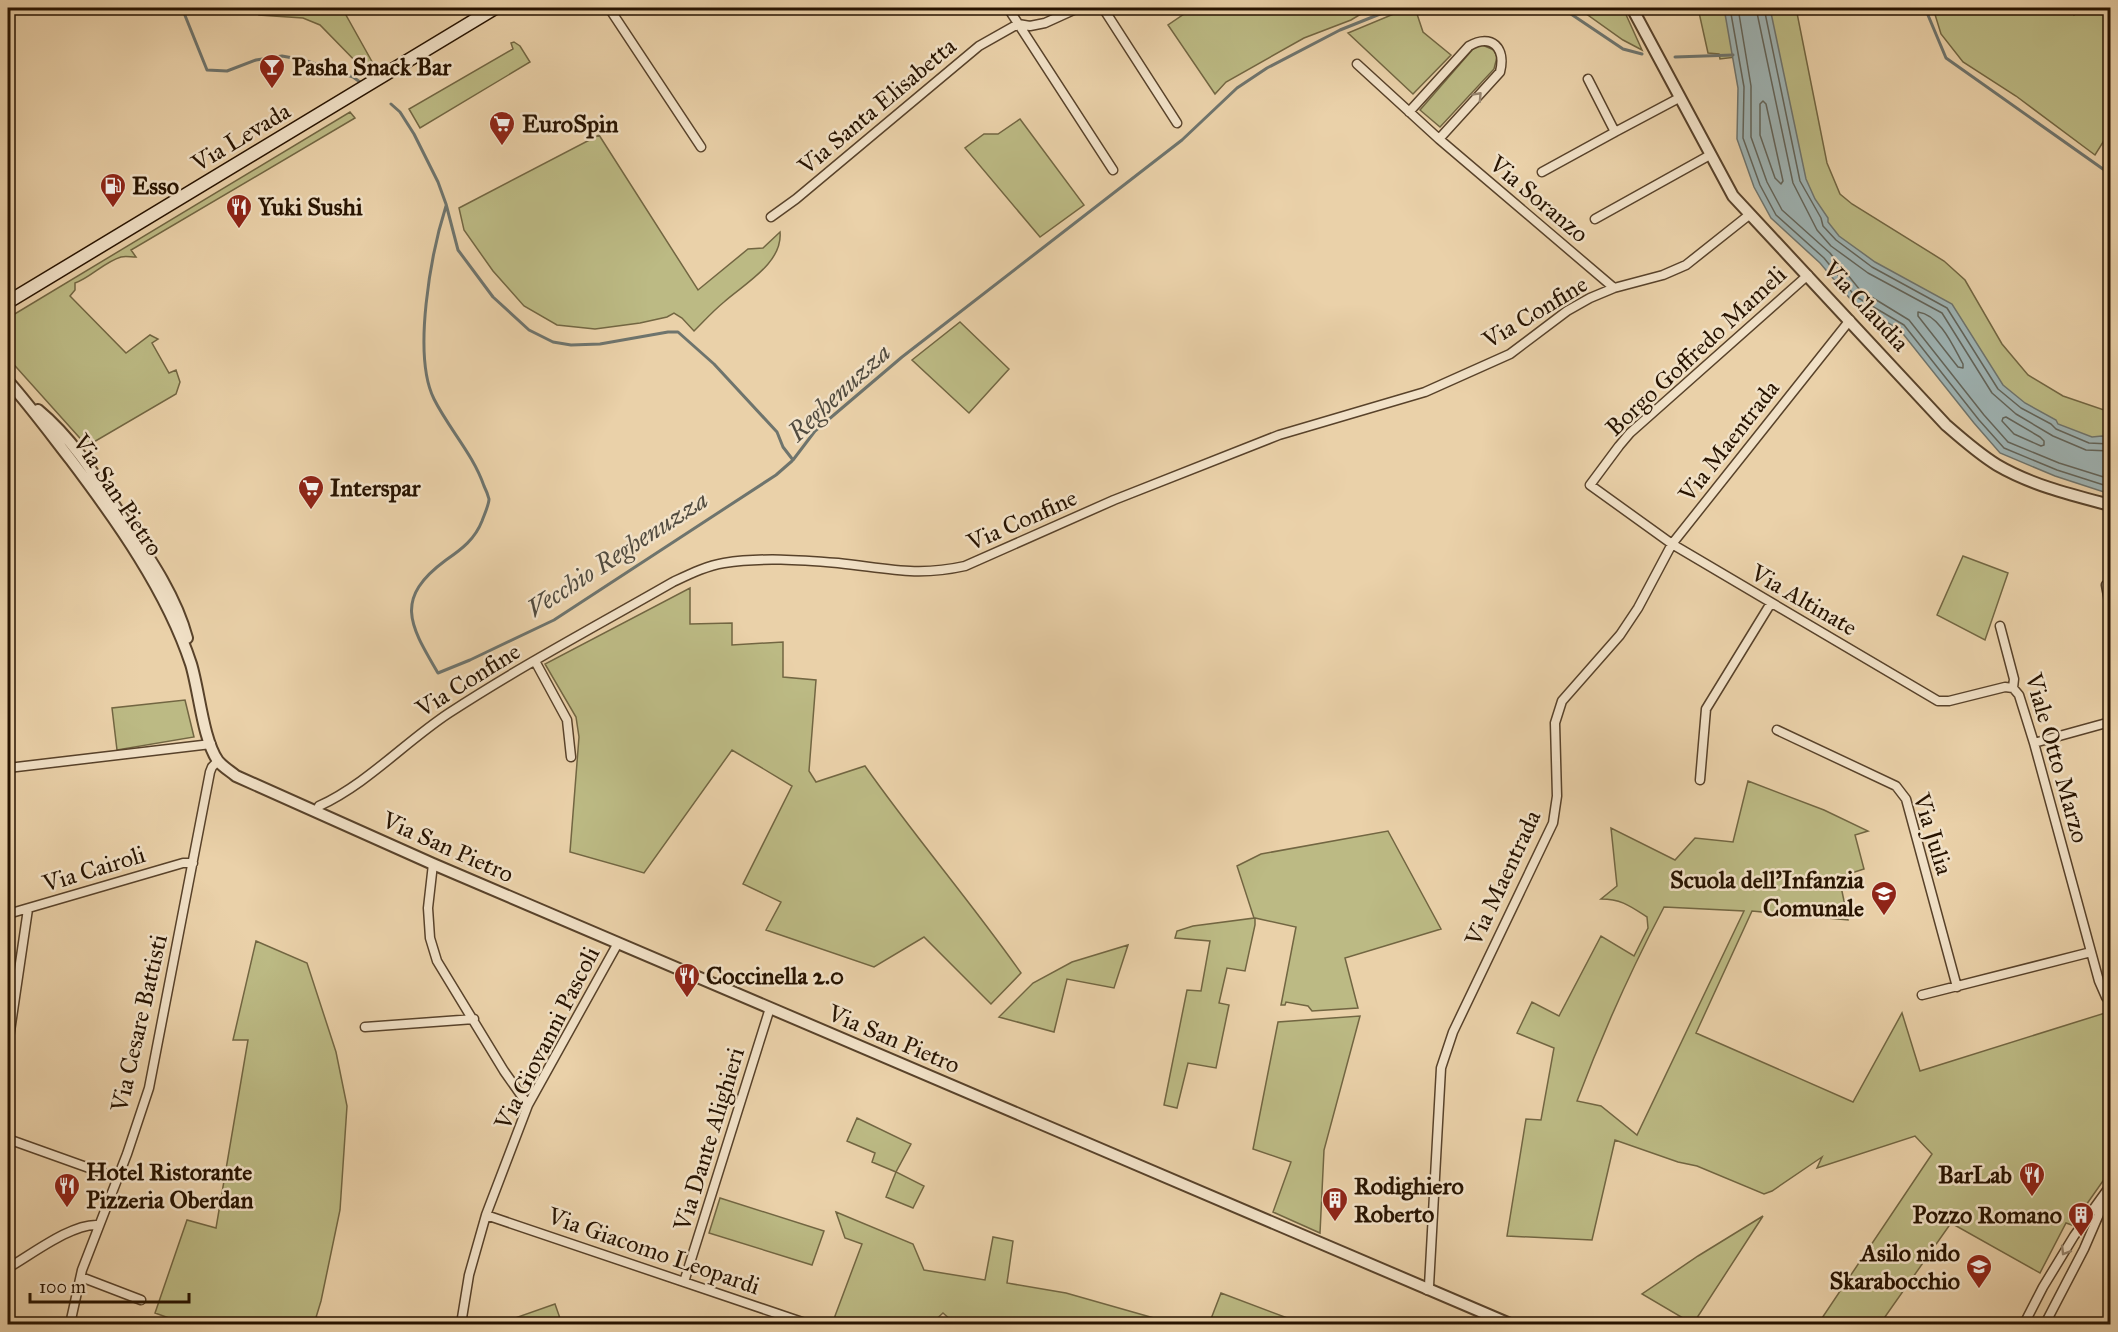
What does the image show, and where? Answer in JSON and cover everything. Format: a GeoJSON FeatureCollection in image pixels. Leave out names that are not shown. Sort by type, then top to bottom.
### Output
{"type":"FeatureCollection","features":[{"type":"Feature","properties":{"kind":"main road","name":"Via Levada"},"geometry":{"type":"LineString","coordinates":[[8,302],[495,8]]}},
{"type":"Feature","properties":{"kind":"street"},"geometry":{"type":"LineString","coordinates":[[609,8],[701,147]]}},
{"type":"Feature","properties":{"kind":"street"},"geometry":{"type":"LineString","coordinates":[[1008,8],[1113,170]]}},
{"type":"Feature","properties":{"kind":"street","name":"Via Santa Elisabetta"},"geometry":{"type":"LineString","coordinates":[[771,217],[979,46],[1018,24],[1029,26],[1045,22],[1077,8]]}},
{"type":"Feature","properties":{"kind":"street"},"geometry":{"type":"LineString","coordinates":[[1102,8],[1177,123]]}},
{"type":"Feature","properties":{"kind":"street","name":"Via Claudia"},"geometry":{"type":"LineString","coordinates":[[1632,8],[1733,196],[1946,425],[1982,455],[2012,472],[2034,482],[2110,506]]}},
{"type":"Feature","properties":{"kind":"street"},"geometry":{"type":"LineString","coordinates":[[1409,112],[1469,46],[1485,40],[1497,46],[1501,53],[1500,72],[1439,139]]}},
{"type":"Feature","properties":{"kind":"street","name":"Via Soranzo"},"geometry":{"type":"LineString","coordinates":[[1357,64],[1439,139],[1614,288]]}},
{"type":"Feature","properties":{"kind":"street"},"geometry":{"type":"LineString","coordinates":[[1588,79],[1615,132]]}},
{"type":"Feature","properties":{"kind":"street"},"geometry":{"type":"LineString","coordinates":[[1542,172],[1679,98]]}},
{"type":"Feature","properties":{"kind":"street"},"geometry":{"type":"LineString","coordinates":[[1595,219],[1710,155]]}},
{"type":"Feature","properties":{"kind":"street","name":"Via Confine"},"geometry":{"type":"LineString","coordinates":[[316,812],[319,806],[340,796],[446,715],[673,582],[704,568],[723,563],[784,560],[910,572],[943,571],[965,566],[1114,500],[1279,435],[1425,392],[1510,354],[1567,311],[1614,288],[1674,272],[1686,265],[1749,214]]}},
{"type":"Feature","properties":{"kind":"street","name":"Borgo Goffredo Mameli"},"geometry":{"type":"LineString","coordinates":[[1590,485],[1630,433],[1808,275]]}},
{"type":"Feature","properties":{"kind":"street","name":"Via Maentrada"},"geometry":{"type":"LineString","coordinates":[[1426,1290],[1429,1286],[1442,1068],[1453,1032],[1553,823],[1557,796],[1555,734],[1558,709],[1572,687],[1620,634],[1638,608],[1672,544],[1850,320]]}},
{"type":"Feature","properties":{"kind":"street"},"geometry":{"type":"LineString","coordinates":[[8,381],[49,419],[82,456],[164,582],[181,616],[188,641],[191,666],[211,744],[218,761]]}},
{"type":"Feature","properties":{"kind":"street","name":"Via Altinate"},"geometry":{"type":"LineString","coordinates":[[1590,485],[1672,544],[1938,701],[1948,701],[2005,687],[2013,688]]}},
{"type":"Feature","properties":{"kind":"street"},"geometry":{"type":"LineString","coordinates":[[2106,585],[2110,607]]}},
{"type":"Feature","properties":{"kind":"street"},"geometry":{"type":"LineString","coordinates":[[1700,780],[1706,709],[1771,603]]}},
{"type":"Feature","properties":{"kind":"street","name":"Viale Otto Marzo"},"geometry":{"type":"LineString","coordinates":[[2000,626],[2014,679],[2013,688],[2019,695],[2034,743],[2101,988],[2110,1002]]}},
{"type":"Feature","properties":{"kind":"street"},"geometry":{"type":"LineString","coordinates":[[535,662],[567,720],[571,757]]}},
{"type":"Feature","properties":{"kind":"street"},"geometry":{"type":"LineString","coordinates":[[2034,743],[2110,722]]}},
{"type":"Feature","properties":{"kind":"street","name":"Via Julia"},"geometry":{"type":"LineString","coordinates":[[1777,730],[1896,786],[1902,792],[1912,820],[1957,987]]}},
{"type":"Feature","properties":{"kind":"street"},"geometry":{"type":"LineString","coordinates":[[8,768],[211,744]]}},
{"type":"Feature","properties":{"kind":"street","name":"Via San Pietro"},"geometry":{"type":"LineString","coordinates":[[218,761],[236,776],[433,864],[1510,1324]]}},
{"type":"Feature","properties":{"kind":"street","name":"Via Cesare Battisti"},"geometry":{"type":"LineString","coordinates":[[70,1324],[81,1277],[98,1225],[149,1088],[210,772],[218,761]]}},
{"type":"Feature","properties":{"kind":"street","name":"Via Cairoli"},"geometry":{"type":"LineString","coordinates":[[8,914],[183,863],[193,863]]}},
{"type":"Feature","properties":{"kind":"street"},"geometry":{"type":"LineString","coordinates":[[433,864],[428,908],[430,938],[437,961],[504,1071],[528,1105]]}},
{"type":"Feature","properties":{"kind":"street"},"geometry":{"type":"LineString","coordinates":[[8,1045],[28,909]]}},
{"type":"Feature","properties":{"kind":"street","name":"Via Giovanni Pascoli"},"geometry":{"type":"LineString","coordinates":[[462,1324],[469,1275],[486,1215],[528,1105],[618,943]]}},
{"type":"Feature","properties":{"kind":"street"},"geometry":{"type":"LineString","coordinates":[[1922,995],[2091,952]]}},
{"type":"Feature","properties":{"kind":"street","name":"Via Dante Alighieri"},"geometry":{"type":"LineString","coordinates":[[684,1282],[770,1008]]}},
{"type":"Feature","properties":{"kind":"street"},"geometry":{"type":"LineString","coordinates":[[365,1027],[474,1019]]}},
{"type":"Feature","properties":{"kind":"street"},"geometry":{"type":"LineString","coordinates":[[8,1139],[117,1178]]}},
{"type":"Feature","properties":{"kind":"street"},"geometry":{"type":"LineString","coordinates":[[2024,1324],[2074,1236],[2110,1186]]}},
{"type":"Feature","properties":{"kind":"street"},"geometry":{"type":"LineString","coordinates":[[2045,1324],[2084,1249],[2110,1186]]}},
{"type":"Feature","properties":{"kind":"street","name":"Via Giacomo Leopardi"},"geometry":{"type":"LineString","coordinates":[[486,1215],[808,1324]]}},
{"type":"Feature","properties":{"kind":"street"},"geometry":{"type":"LineString","coordinates":[[8,1268],[74,1229],[90,1224],[98,1225]]}},
{"type":"Feature","properties":{"kind":"street"},"geometry":{"type":"LineString","coordinates":[[81,1277],[141,1300]]}},
{"type":"Feature","properties":{"kind":"shaded area"},"geometry":{"type":"Polygon","coordinates":[[[260,8],[342,8],[375,67],[367,73],[320,25],[303,18],[259,15],[260,8]]]}},
{"type":"Feature","properties":{"kind":"shaded area"},"geometry":{"type":"Polygon","coordinates":[[[1193,8],[1371,8],[1351,20],[1304,38],[1226,82],[1215,94],[1168,25],[1193,8]]]}},
{"type":"Feature","properties":{"kind":"shaded area"},"geometry":{"type":"Polygon","coordinates":[[[1408,8],[1415,8],[1423,32],[1451,55],[1413,94],[1348,33],[1408,8]]]}},
{"type":"Feature","properties":{"kind":"shaded area"},"geometry":{"type":"Polygon","coordinates":[[[1578,8],[1623,8],[1642,50],[1623,40],[1578,8]]]}},
{"type":"Feature","properties":{"kind":"shaded area"},"geometry":{"type":"Polygon","coordinates":[[[1698,8],[1796,8],[1827,163],[1840,194],[1852,204],[1944,261],[1965,280],[2002,344],[2028,375],[2063,396],[2110,412],[2110,472],[1908,312],[1838,277],[1744,56],[1720,59],[1719,54],[1708,53],[1698,8]]]}},
{"type":"Feature","properties":{"kind":"shaded area"},"geometry":{"type":"Polygon","coordinates":[[[1933,8],[2068,8],[2074,15],[2080,8],[2110,8],[2110,131],[2095,155],[2016,96],[1963,62],[1941,34],[1933,8]]]}},
{"type":"Feature","properties":{"kind":"shaded area"},"geometry":{"type":"Polygon","coordinates":[[[514,42],[520,46],[530,62],[420,128],[409,109],[513,49],[511,43],[514,42]]]}},
{"type":"Feature","properties":{"kind":"shaded area"},"geometry":{"type":"Polygon","coordinates":[[[1480,44],[1494,50],[1497,57],[1494,69],[1440,127],[1420,110],[1473,49],[1480,44]]]}},
{"type":"Feature","properties":{"kind":"shaded area"},"geometry":{"type":"Polygon","coordinates":[[[350,112],[355,118],[131,250],[136,257],[115,259],[75,283],[75,290],[70,296],[126,353],[150,335],[158,339],[152,343],[169,373],[176,370],[180,382],[176,394],[87,446],[8,358],[8,318],[350,112]]]}},
{"type":"Feature","properties":{"kind":"shaded area"},"geometry":{"type":"Polygon","coordinates":[[[1020,119],[1084,205],[1040,237],[965,148],[984,134],[998,134],[1020,119]]]}},
{"type":"Feature","properties":{"kind":"shaded area"},"geometry":{"type":"Polygon","coordinates":[[[599,135],[698,290],[748,249],[763,248],[780,232],[779,243],[769,263],[694,331],[674,313],[667,317],[640,323],[595,329],[557,325],[524,306],[493,271],[464,230],[459,208],[599,135]]]}},
{"type":"Feature","properties":{"kind":"shaded area"},"geometry":{"type":"Polygon","coordinates":[[[960,322],[1009,369],[969,413],[912,360],[960,322]]]}},
{"type":"Feature","properties":{"kind":"shaded area"},"geometry":{"type":"Polygon","coordinates":[[[1963,556],[2008,573],[1985,640],[1937,615],[1963,556]]]}},
{"type":"Feature","properties":{"kind":"shaded area"},"geometry":{"type":"Polygon","coordinates":[[[690,588],[690,624],[732,623],[732,645],[783,642],[783,677],[816,680],[809,771],[816,782],[865,766],[1021,973],[991,1004],[924,937],[874,967],[766,930],[781,902],[743,884],[792,786],[732,750],[644,873],[570,852],[579,737],[576,717],[545,664],[690,588]]]}},
{"type":"Feature","properties":{"kind":"shaded area"},"geometry":{"type":"Polygon","coordinates":[[[185,700],[194,737],[117,750],[112,708],[185,700]]]}},
{"type":"Feature","properties":{"kind":"shaded area"},"geometry":{"type":"Polygon","coordinates":[[[1748,781],[1824,810],[1868,831],[1855,835],[1864,869],[1839,877],[1848,920],[1752,911],[1696,1033],[1853,1102],[1902,1013],[1920,1071],[2105,1013],[2110,1016],[2110,1171],[2072,1225],[2066,1223],[2040,1273],[1951,1223],[1880,1324],[1818,1324],[1932,1154],[1915,1136],[1817,1168],[1822,1157],[1764,1194],[1697,1166],[1678,1162],[1615,1140],[1592,1240],[1507,1236],[1526,1119],[1541,1120],[1554,1048],[1517,1033],[1532,1002],[1559,1016],[1601,936],[1634,956],[1648,928],[1647,917],[1620,902],[1601,899],[1617,886],[1611,828],[1675,860],[1695,838],[1733,842],[1748,781]],[[1664,907],[1596,1051],[1577,1101],[1601,1106],[1637,1135],[1744,911],[1664,907]]]}},
{"type":"Feature","properties":{"kind":"shaded area"},"geometry":{"type":"Polygon","coordinates":[[[1388,831],[1441,929],[1345,958],[1358,1008],[1312,1011],[1308,1006],[1286,1002],[1285,1005],[1281,1005],[1296,927],[1255,918],[1245,971],[1227,968],[1219,1003],[1229,1005],[1216,1068],[1188,1063],[1177,1108],[1164,1105],[1187,990],[1201,991],[1210,941],[1175,938],[1177,931],[1193,926],[1254,918],[1237,866],[1261,854],[1388,831]]]}},
{"type":"Feature","properties":{"kind":"shaded area"},"geometry":{"type":"Polygon","coordinates":[[[256,941],[307,963],[336,1052],[347,1106],[340,1210],[321,1301],[314,1324],[168,1324],[169,1318],[155,1313],[187,1220],[216,1228],[248,1040],[233,1040],[256,941]]]}},
{"type":"Feature","properties":{"kind":"shaded area"},"geometry":{"type":"Polygon","coordinates":[[[1128,945],[1114,988],[1067,979],[1054,1032],[999,1017],[1033,983],[1072,962],[1128,945]]]}},
{"type":"Feature","properties":{"kind":"shaded area"},"geometry":{"type":"Polygon","coordinates":[[[1360,1016],[1324,1150],[1320,1233],[1273,1212],[1291,1162],[1253,1149],[1278,1022],[1360,1016]]]}},
{"type":"Feature","properties":{"kind":"shaded area"},"geometry":{"type":"Polygon","coordinates":[[[857,1118],[911,1144],[896,1172],[872,1162],[875,1153],[847,1141],[857,1118]]]}},
{"type":"Feature","properties":{"kind":"shaded area"},"geometry":{"type":"Polygon","coordinates":[[[896,1172],[924,1186],[913,1208],[886,1197],[896,1172]]]}},
{"type":"Feature","properties":{"kind":"shaded area"},"geometry":{"type":"Polygon","coordinates":[[[720,1198],[824,1231],[812,1265],[709,1233],[720,1198]]]}},
{"type":"Feature","properties":{"kind":"shaded area"},"geometry":{"type":"Polygon","coordinates":[[[836,1212],[913,1244],[924,1270],[985,1280],[993,1237],[1013,1241],[1007,1283],[1066,1293],[1175,1324],[948,1324],[952,1321],[943,1313],[931,1324],[832,1324],[862,1244],[845,1238],[836,1212]]]}},
{"type":"Feature","properties":{"kind":"shaded area"},"geometry":{"type":"Polygon","coordinates":[[[1763,1216],[1693,1324],[1642,1294],[1698,1256],[1763,1216]]]}},
{"type":"Feature","properties":{"kind":"shaded area"},"geometry":{"type":"Polygon","coordinates":[[[1221,1293],[1298,1322],[1297,1324],[1209,1324],[1221,1293]]]}},
{"type":"Feature","properties":{"kind":"shaded area"},"geometry":{"type":"Polygon","coordinates":[[[555,1304],[562,1324],[498,1324],[555,1304]]]}},
{"type":"Feature","properties":{"kind":"water"},"geometry":{"type":"Polygon","coordinates":[[[1724,8],[1770,8],[1806,179],[1815,199],[1828,218],[1828,222],[1839,236],[1875,262],[1952,304],[2003,385],[2025,403],[2056,420],[2058,424],[2092,437],[2110,438],[2110,494],[2055,476],[2000,453],[1900,330],[1852,301],[1820,263],[1771,218],[1754,187],[1737,139],[1738,88],[1724,8]]]}},
{"type":"Feature","properties":{"kind":"waterway","name":"Reghenuzza"},"geometry":{"type":"LineString","coordinates":[[182,8],[207,70],[227,71],[256,60],[282,56],[304,60],[353,77],[360,82]]}},
{"type":"Feature","properties":{"kind":"waterway","name":"Reghenuzza"},"geometry":{"type":"LineString","coordinates":[[391,104],[400,112],[414,134],[438,182],[458,250],[493,297],[529,330],[553,342],[571,345],[600,344],[678,332],[714,364],[777,432],[783,447],[793,460],[815,431],[902,357],[1182,140],[1237,88],[1267,68],[1340,30],[1395,8]]}},
{"type":"Feature","properties":{"kind":"waterway","name":"Reghenuzza"},"geometry":{"type":"LineString","coordinates":[[1562,8],[1623,49],[1642,54]]}},
{"type":"Feature","properties":{"kind":"waterway"},"geometry":{"type":"LineString","coordinates":[[1925,8],[1946,58],[2110,174]]}},
{"type":"Feature","properties":{"kind":"waterway","name":"Reghenuzza"},"geometry":{"type":"LineString","coordinates":[[1675,57],[1733,55]]}},
{"type":"Feature","properties":{"kind":"waterway","name":"Vecchio Reghenuzza"},"geometry":{"type":"LineString","coordinates":[[446,206],[430,276],[426,304],[424,357],[434,399],[474,463],[489,499],[482,521],[472,538],[463,548],[429,574],[418,587],[413,600],[414,626],[438,673],[554,620],[776,475],[792,461]]}},
{"type":"Feature","properties":{"kind":"place","name":"Pasha Snack Bar"},"geometry":{"type":"Point","coordinates":[272,90]}},
{"type":"Feature","properties":{"kind":"place","name":"EuroSpin"},"geometry":{"type":"Point","coordinates":[502,147]}},
{"type":"Feature","properties":{"kind":"place","name":"Esso"},"geometry":{"type":"Point","coordinates":[113,209]}},
{"type":"Feature","properties":{"kind":"place","name":"Yuki Sushi"},"geometry":{"type":"Point","coordinates":[239,230]}},
{"type":"Feature","properties":{"kind":"place","name":"Interspar"},"geometry":{"type":"Point","coordinates":[311,511]}},
{"type":"Feature","properties":{"kind":"place","name":"Scuola dell'Infanzia Comunale"},"geometry":{"type":"Point","coordinates":[1884,917]}},
{"type":"Feature","properties":{"kind":"place","name":"Coccinella 2.0"},"geometry":{"type":"Point","coordinates":[687,999]}},
{"type":"Feature","properties":{"kind":"place","name":"BarLab"},"geometry":{"type":"Point","coordinates":[2032,1198]}},
{"type":"Feature","properties":{"kind":"place","name":"Hotel Ristorante Pizzeria Oberdan"},"geometry":{"type":"Point","coordinates":[67,1209]}},
{"type":"Feature","properties":{"kind":"place","name":"Rodighiero Roberto"},"geometry":{"type":"Point","coordinates":[1335,1223]}},
{"type":"Feature","properties":{"kind":"place","name":"Pozzo Romano"},"geometry":{"type":"Point","coordinates":[2081,1238]}},
{"type":"Feature","properties":{"kind":"place","name":"Asilo nido Skarabocchio"},"geometry":{"type":"Point","coordinates":[1979,1290]}}]}
